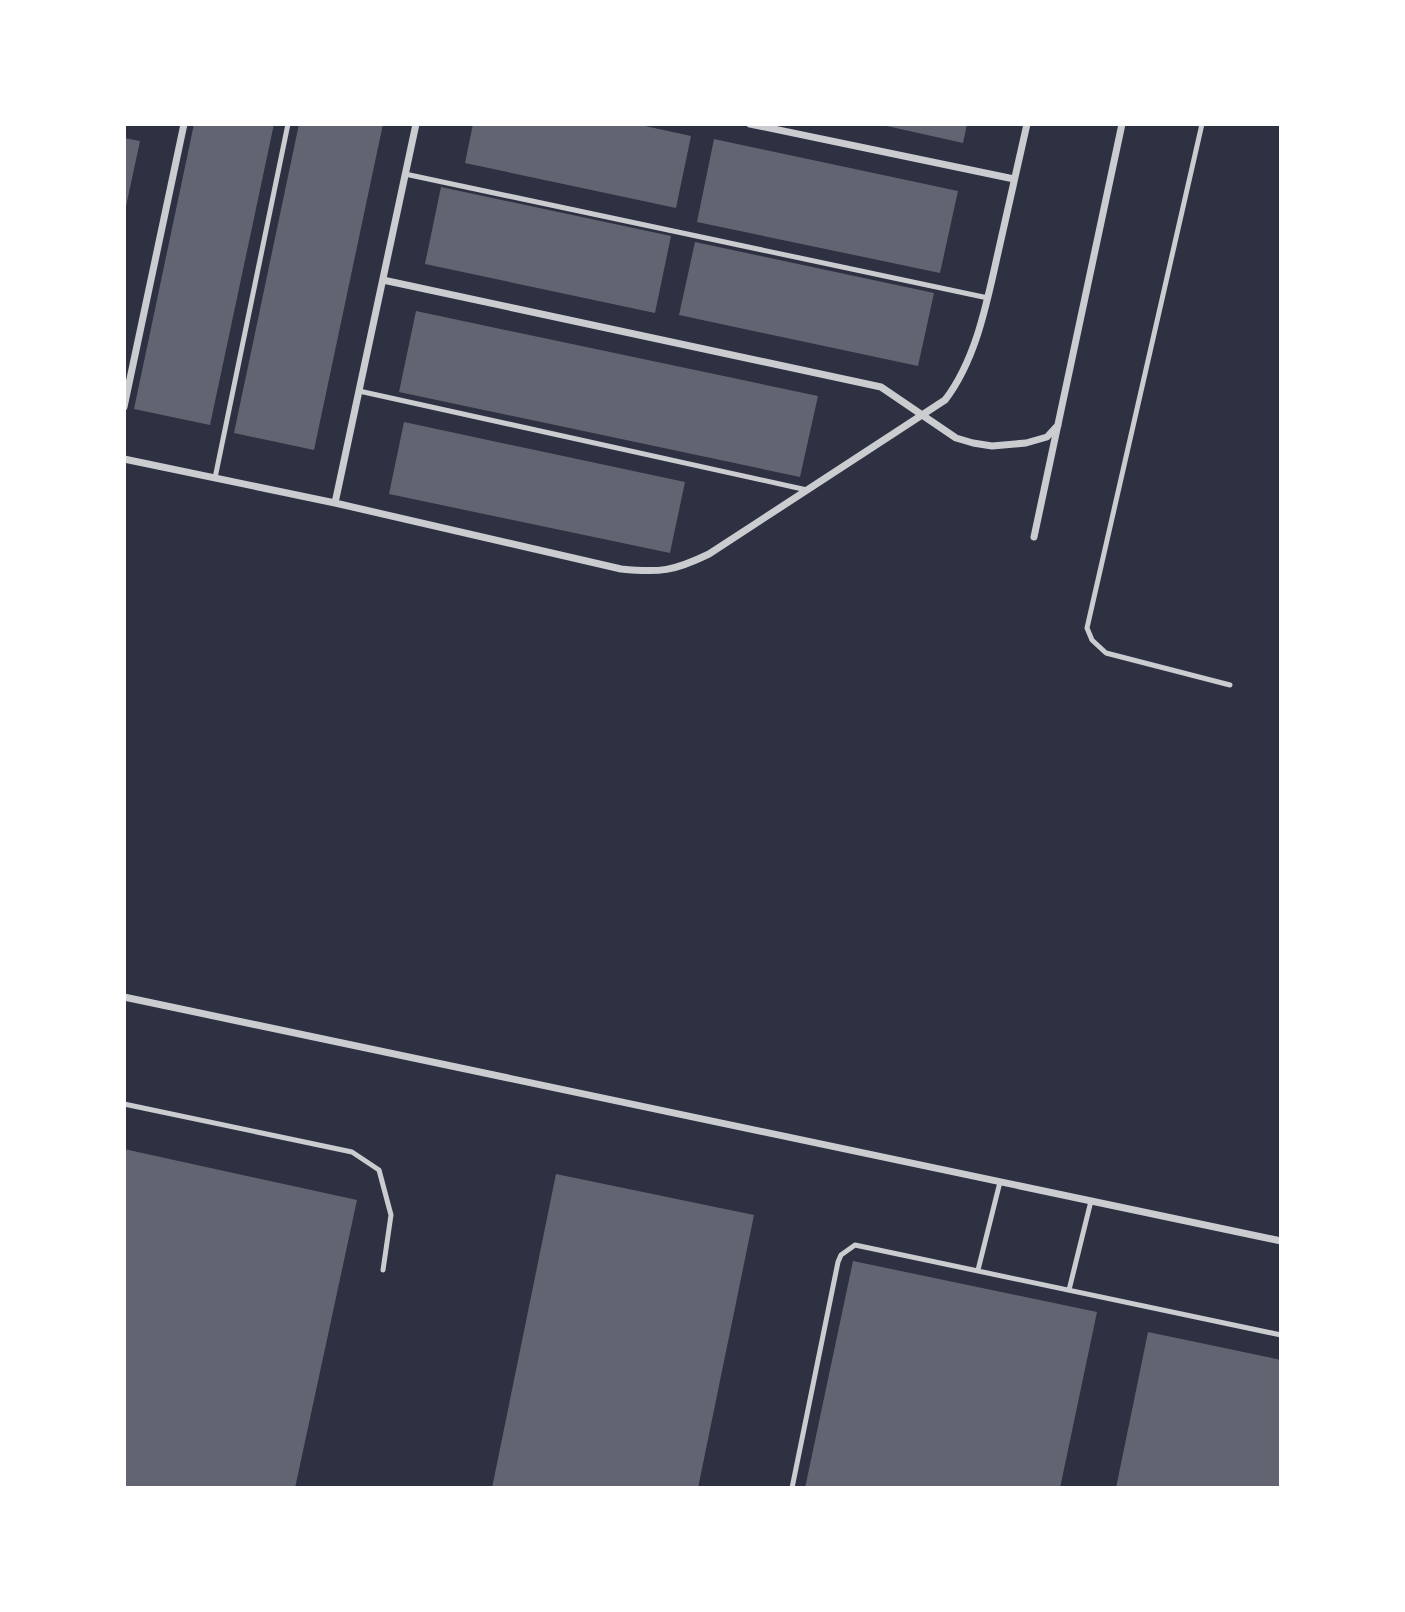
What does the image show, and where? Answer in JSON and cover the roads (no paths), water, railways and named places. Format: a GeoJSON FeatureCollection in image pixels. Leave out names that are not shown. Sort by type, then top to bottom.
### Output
{"type":"FeatureCollection","features":[{"type":"Feature","properties":{"kind":"street"},"geometry":{"type":"LineString","coordinates":[[124,407],[184,124]]}},
{"type":"Feature","properties":{"kind":"street"},"geometry":{"type":"LineString","coordinates":[[335,503],[416,124]]}},
{"type":"Feature","properties":{"kind":"street"},"geometry":{"type":"LineString","coordinates":[[750,124],[1014,180]]}},
{"type":"Feature","properties":{"kind":"street"},"geometry":{"type":"LineString","coordinates":[[124,459],[335,503],[621,569],[653,572],[680,568],[709,554],[945,400],[958,383],[969,357],[988,298],[1027,124]]}},
{"type":"Feature","properties":{"kind":"street"},"geometry":{"type":"LineString","coordinates":[[1034,537],[1122,124]]}},
{"type":"Feature","properties":{"kind":"street"},"geometry":{"type":"LineString","coordinates":[[383,279],[880,387],[956,438],[992,446],[1027,443],[1046,437],[1058,425]]}},
{"type":"Feature","properties":{"kind":"street"},"geometry":{"type":"LineString","coordinates":[[124,997],[1281,1241]]}},
{"type":"Feature","properties":{"kind":"lane"},"geometry":{"type":"LineString","coordinates":[[215,478],[288,124]]}},
{"type":"Feature","properties":{"kind":"lane"},"geometry":{"type":"LineString","coordinates":[[1202,124],[1087,628],[1092,640],[1106,653],[1230,685]]}},
{"type":"Feature","properties":{"kind":"lane"},"geometry":{"type":"LineString","coordinates":[[405,174],[988,298]]}},
{"type":"Feature","properties":{"kind":"lane"},"geometry":{"type":"LineString","coordinates":[[359,391],[808,490]]}},
{"type":"Feature","properties":{"kind":"lane"},"geometry":{"type":"LineString","coordinates":[[124,1104],[352,1152],[379,1170],[391,1215],[383,1270]]}},
{"type":"Feature","properties":{"kind":"lane"},"geometry":{"type":"LineString","coordinates":[[978,1270],[1000,1182]]}},
{"type":"Feature","properties":{"kind":"lane"},"geometry":{"type":"LineString","coordinates":[[1069,1290],[1091,1201]]}},
{"type":"Feature","properties":{"kind":"lane"},"geometry":{"type":"LineString","coordinates":[[792,1488],[841,1255],[847,1249],[864,1246],[1281,1335]]}}]}
